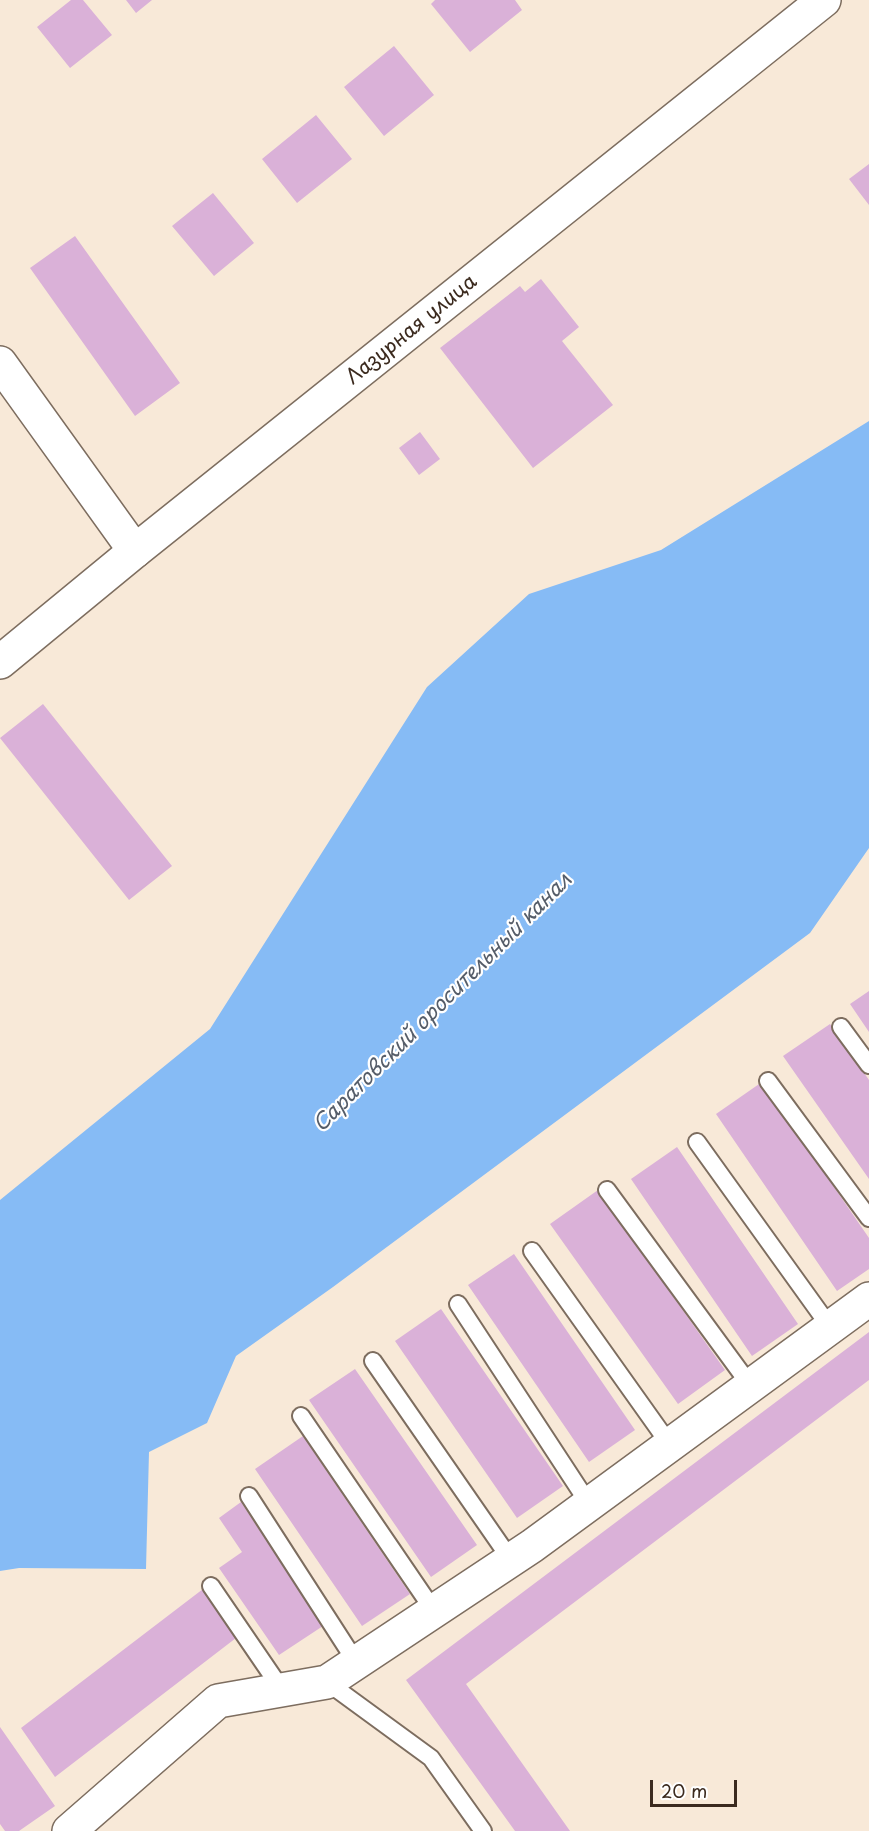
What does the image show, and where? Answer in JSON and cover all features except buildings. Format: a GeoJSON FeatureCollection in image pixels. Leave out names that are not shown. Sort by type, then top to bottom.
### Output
{"type":"FeatureCollection","features":[{"type":"Feature","properties":{"kind":"street","name":"Лазурная улица"},"geometry":{"type":"LineString","coordinates":[[0,662],[135,551],[824,0]]}},
{"type":"Feature","properties":{"kind":"street"},"geometry":{"type":"LineString","coordinates":[[0,363],[135,551]]}},
{"type":"Feature","properties":{"kind":"street"},"geometry":{"type":"LineString","coordinates":[[69,1831],[218,1701],[327,1682],[511,1560],[869,1299]]}},
{"type":"Feature","properties":{"kind":"lane"},"geometry":{"type":"LineString","coordinates":[[841,1027],[869,1065]]}},
{"type":"Feature","properties":{"kind":"lane"},"geometry":{"type":"LineString","coordinates":[[768,1080],[869,1218]]}},
{"type":"Feature","properties":{"kind":"lane"},"geometry":{"type":"LineString","coordinates":[[697,1142],[830,1328]]}},
{"type":"Feature","properties":{"kind":"lane"},"geometry":{"type":"LineString","coordinates":[[607,1190],[750,1385]]}},
{"type":"Feature","properties":{"kind":"lane"},"geometry":{"type":"LineString","coordinates":[[532,1251],[670,1445]]}},
{"type":"Feature","properties":{"kind":"lane"},"geometry":{"type":"LineString","coordinates":[[458,1304],[589,1504]]}},
{"type":"Feature","properties":{"kind":"lane"},"geometry":{"type":"LineString","coordinates":[[373,1362],[511,1560]]}},
{"type":"Feature","properties":{"kind":"lane"},"geometry":{"type":"LineString","coordinates":[[301,1416],[434,1611]]}},
{"type":"Feature","properties":{"kind":"lane"},"geometry":{"type":"LineString","coordinates":[[249,1496],[356,1662]]}},
{"type":"Feature","properties":{"kind":"lane"},"geometry":{"type":"LineString","coordinates":[[211,1586],[282,1690]]}},
{"type":"Feature","properties":{"kind":"lane"},"geometry":{"type":"LineString","coordinates":[[327,1682],[431,1758],[483,1831]]}},
{"type":"Feature","properties":{"kind":"water","name":"Саратовский оросительный канал"},"geometry":{"type":"Polygon","coordinates":[[[869,421],[869,848],[810,933],[333,1287],[236,1356],[207,1423],[149,1452],[146,1569],[19,1568],[0,1571],[0,1200],[210,1029],[427,687],[529,594],[661,550],[869,421]]]}}]}
